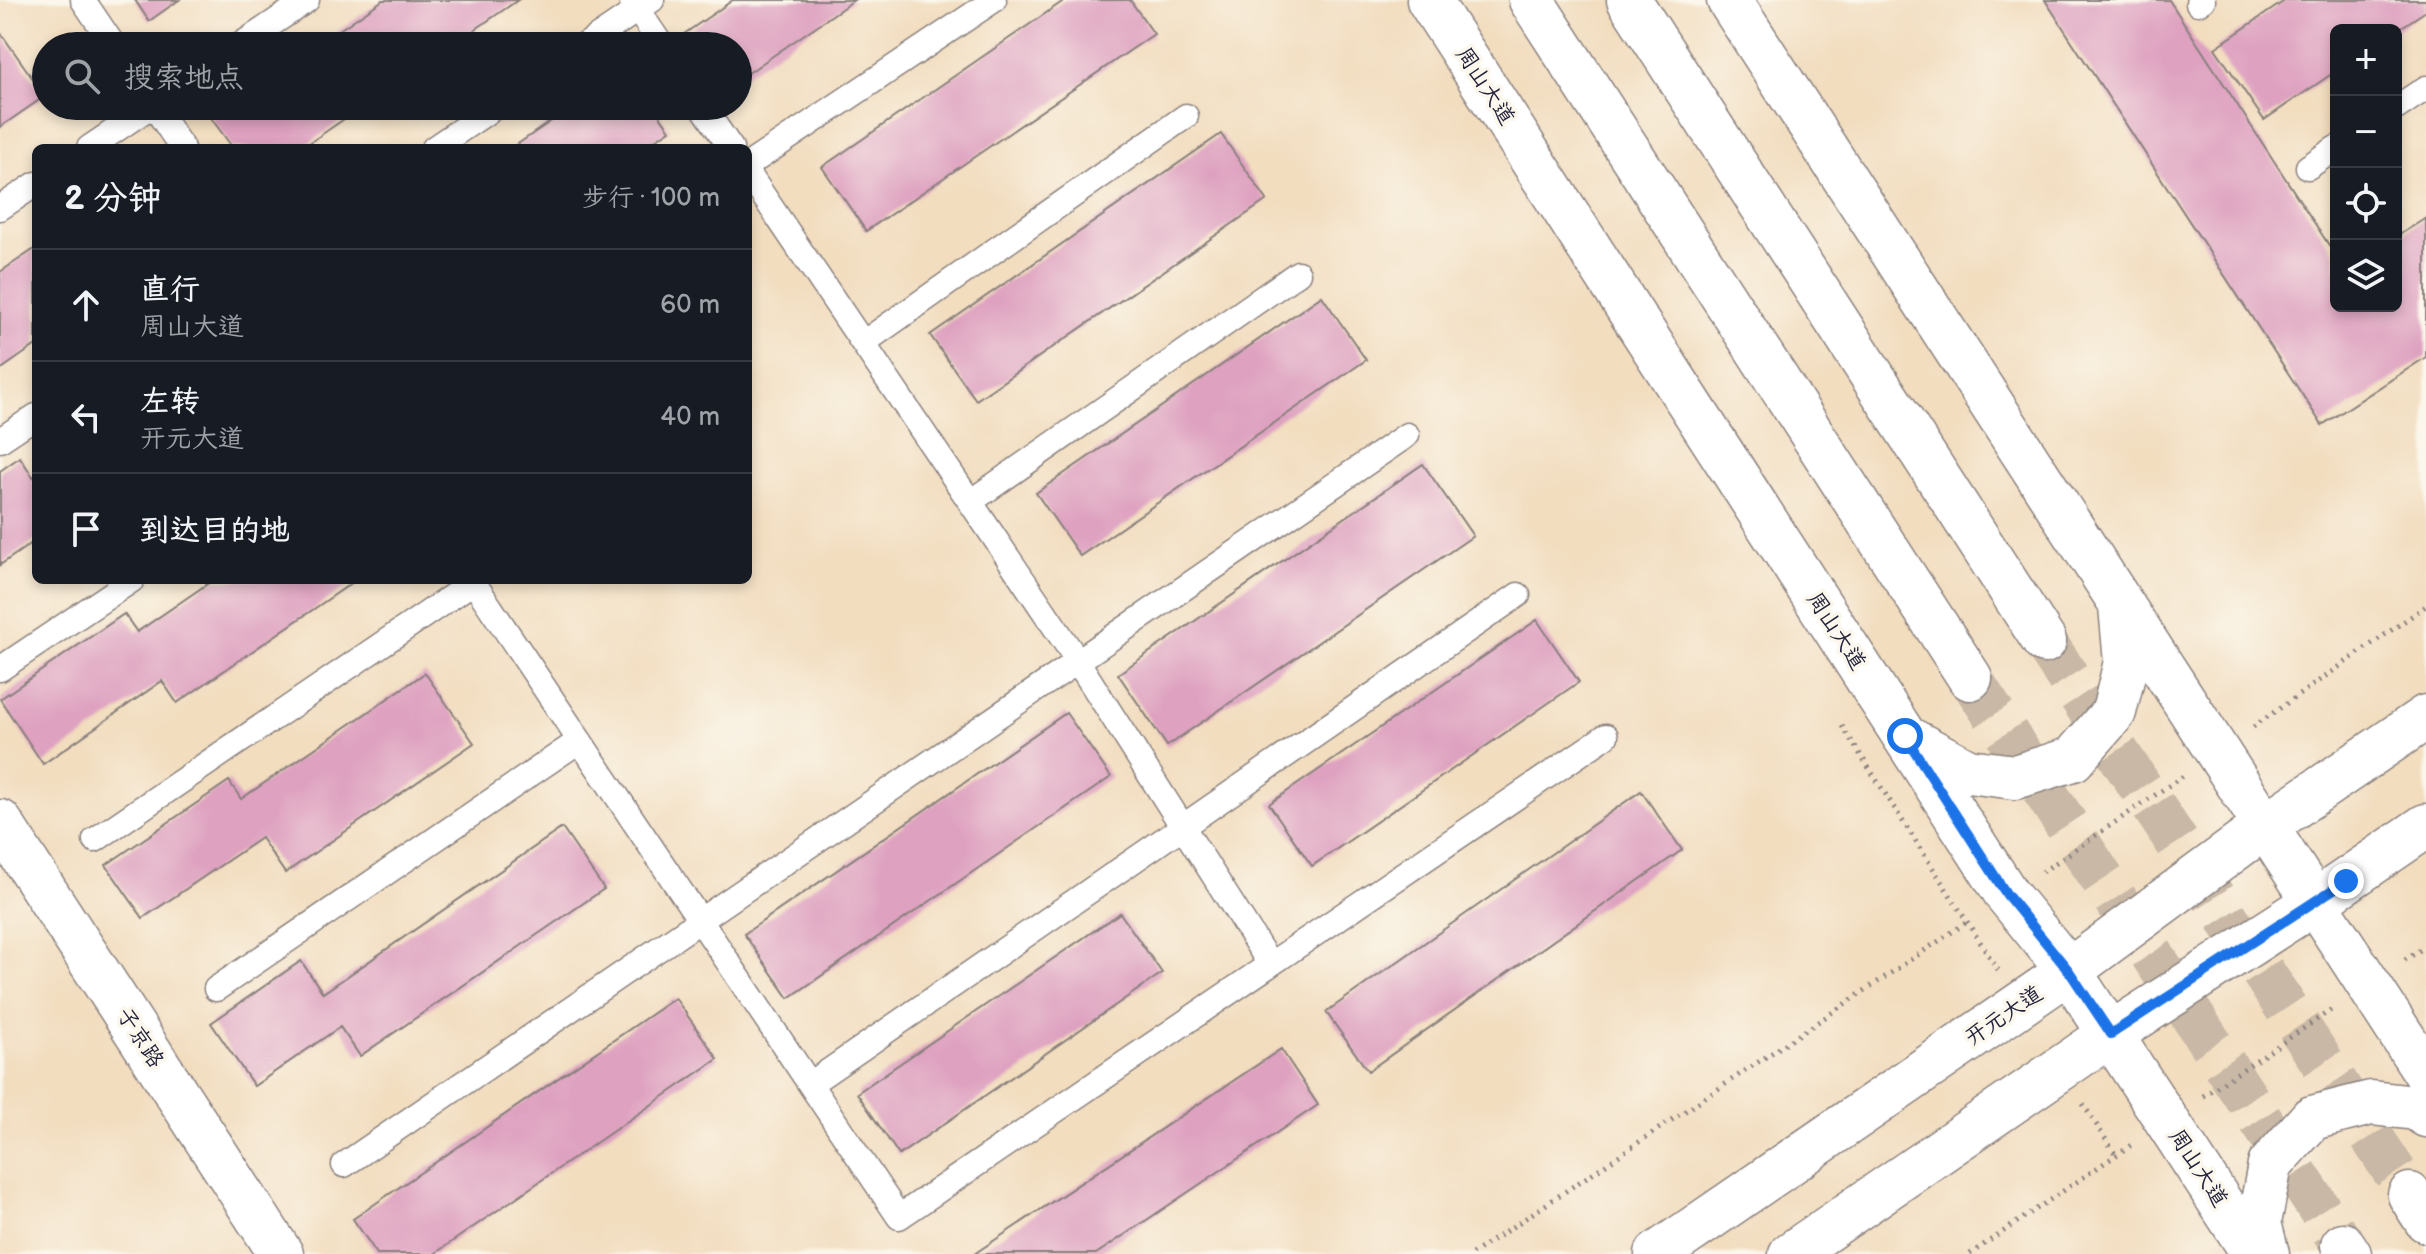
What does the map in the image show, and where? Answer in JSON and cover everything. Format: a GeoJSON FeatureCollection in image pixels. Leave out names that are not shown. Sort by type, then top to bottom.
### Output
{"type":"FeatureCollection","features":[{"type":"Feature","properties":{"kind":"main road","name":"周山大道"},"geometry":{"type":"LineString","coordinates":[[1429,0],[2007,895],[2069,971],[2254,1254]]}},
{"type":"Feature","properties":{"kind":"main road"},"geometry":{"type":"LineString","coordinates":[[1531,0],[1970,678]]}},
{"type":"Feature","properties":{"kind":"main road"},"geometry":{"type":"LineString","coordinates":[[1629,0],[2044,641]]}},
{"type":"Feature","properties":{"kind":"main road"},"geometry":{"type":"LineString","coordinates":[[1729,0],[2426,1073]]}},
{"type":"Feature","properties":{"kind":"main road"},"geometry":{"type":"LineString","coordinates":[[1905,736],[1968,771],[2015,777],[2073,759],[2114,712],[2126,662],[2121,600]]}},
{"type":"Feature","properties":{"kind":"main road","name":"开元大道"},"geometry":{"type":"LineString","coordinates":[[1657,1254],[2069,971],[2267,825],[2426,717]]}},
{"type":"Feature","properties":{"kind":"main road","name":"子京路"},"geometry":{"type":"LineString","coordinates":[[0,822],[281,1254]]}},
{"type":"Feature","properties":{"kind":"main road"},"geometry":{"type":"LineString","coordinates":[[1791,1254],[2111,1034],[2426,826]]}},
{"type":"Feature","properties":{"kind":"main road"},"geometry":{"type":"LineString","coordinates":[[2267,1254],[2259,1223],[2270,1165],[2312,1118],[2371,1103],[2416,1108],[2426,1115]]}},
{"type":"Feature","properties":{"kind":"lane"},"geometry":{"type":"LineString","coordinates":[[83,0],[105,32]]}},
{"type":"Feature","properties":{"kind":"lane"},"geometry":{"type":"LineString","coordinates":[[260,32],[307,0]]}},
{"type":"Feature","properties":{"kind":"lane"},"geometry":{"type":"LineString","coordinates":[[752,162],[994,0]]}},
{"type":"Feature","properties":{"kind":"lane"},"geometry":{"type":"LineString","coordinates":[[602,32],[640,3],[655,32]]}},
{"type":"Feature","properties":{"kind":"lane"},"geometry":{"type":"LineString","coordinates":[[2402,104],[2426,88]]}},
{"type":"Feature","properties":{"kind":"lane"},"geometry":{"type":"LineString","coordinates":[[863,343],[1186,116]]}},
{"type":"Feature","properties":{"kind":"lane"},"geometry":{"type":"LineString","coordinates":[[95,144],[131,120]]}},
{"type":"Feature","properties":{"kind":"lane"},"geometry":{"type":"LineString","coordinates":[[162,120],[179,144]]}},
{"type":"Feature","properties":{"kind":"lane"},"geometry":{"type":"LineString","coordinates":[[440,144],[475,120]]}},
{"type":"Feature","properties":{"kind":"lane"},"geometry":{"type":"LineString","coordinates":[[712,120],[728,144]]}},
{"type":"Feature","properties":{"kind":"lane"},"geometry":{"type":"LineString","coordinates":[[2308,167],[2330,152]]}},
{"type":"Feature","properties":{"kind":"lane"},"geometry":{"type":"LineString","coordinates":[[752,179],[1077,661],[1270,964]]}},
{"type":"Feature","properties":{"kind":"lane"},"geometry":{"type":"LineString","coordinates":[[0,208],[32,187]]}},
{"type":"Feature","properties":{"kind":"lane"},"geometry":{"type":"LineString","coordinates":[[970,502],[1298,273]]}},
{"type":"Feature","properties":{"kind":"lane"},"geometry":{"type":"LineString","coordinates":[[0,440],[32,419]]}},
{"type":"Feature","properties":{"kind":"lane"},"geometry":{"type":"LineString","coordinates":[[344,1165],[1407,435]]}},
{"type":"Feature","properties":{"kind":"lane"},"geometry":{"type":"LineString","coordinates":[[0,669],[126,584]]}},
{"type":"Feature","properties":{"kind":"lane"},"geometry":{"type":"LineString","coordinates":[[95,840],[468,584]]}},
{"type":"Feature","properties":{"kind":"lane"},"geometry":{"type":"LineString","coordinates":[[474,584],[899,1217],[1606,736]]}},
{"type":"Feature","properties":{"kind":"lane"},"geometry":{"type":"LineString","coordinates":[[810,1084],[1518,595]]}},
{"type":"Feature","properties":{"kind":"lane"},"geometry":{"type":"LineString","coordinates":[[216,989],[579,741]]}},
{"type":"Feature","properties":{"kind":"path"},"geometry":{"type":"LineString","coordinates":[[1472,1254],[2219,752],[2426,606]]}},
{"type":"Feature","properties":{"kind":"building"},"geometry":{"type":"Polygon","coordinates":[[[135,0],[179,0],[149,21],[135,0]]]}},
{"type":"Feature","properties":{"kind":"building"},"geometry":{"type":"Polygon","coordinates":[[[383,0],[518,0],[471,32],[336,32],[383,0]]]}},
{"type":"Feature","properties":{"kind":"building"},"geometry":{"type":"Polygon","coordinates":[[[733,0],[854,0],[752,70],[752,32],[687,32],[733,0]]]}},
{"type":"Feature","properties":{"kind":"building"},"geometry":{"type":"Polygon","coordinates":[[[1065,0],[1130,0],[1154,34],[866,231],[822,167],[1065,0]]]}},
{"type":"Feature","properties":{"kind":"building"},"geometry":{"type":"Polygon","coordinates":[[[2045,0],[2169,0],[2330,247],[2330,312],[2402,312],[2402,233],[2426,218],[2426,357],[2322,425],[2045,0]]]}},
{"type":"Feature","properties":{"kind":"building"},"geometry":{"type":"Polygon","coordinates":[[[2286,0],[2426,0],[2426,11],[2402,27],[2402,24],[2330,24],[2330,75],[2264,120],[2215,48],[2286,0]]]}},
{"type":"Feature","properties":{"kind":"building"},"geometry":{"type":"Polygon","coordinates":[[[0,32],[32,78],[32,105],[0,127],[0,32]]]}},
{"type":"Feature","properties":{"kind":"building"},"geometry":{"type":"Polygon","coordinates":[[[212,120],[343,120],[308,144],[230,144],[212,120]]]}},
{"type":"Feature","properties":{"kind":"building"},"geometry":{"type":"Polygon","coordinates":[[[553,120],[663,120],[670,130],[649,144],[518,144],[553,120]]]}},
{"type":"Feature","properties":{"kind":"building"},"geometry":{"type":"Polygon","coordinates":[[[1221,134],[1267,200],[976,400],[930,335],[1221,134]]]}},
{"type":"Feature","properties":{"kind":"building"},"geometry":{"type":"Polygon","coordinates":[[[32,251],[32,348],[0,370],[0,272],[32,251]]]}},
{"type":"Feature","properties":{"kind":"building"},"geometry":{"type":"Polygon","coordinates":[[[1322,296],[1366,360],[1080,556],[1036,493],[1322,296]]]}},
{"type":"Feature","properties":{"kind":"building"},"geometry":{"type":"Polygon","coordinates":[[[20,457],[32,475],[32,543],[0,565],[0,471],[20,457]]]}},
{"type":"Feature","properties":{"kind":"building"},"geometry":{"type":"Polygon","coordinates":[[[1423,464],[1473,536],[1167,746],[1118,674],[1423,464]]]}},
{"type":"Feature","properties":{"kind":"building"},"geometry":{"type":"Polygon","coordinates":[[[207,584],[350,584],[177,703],[162,681],[43,764],[0,699],[124,614],[137,632],[207,584]]]}},
{"type":"Feature","properties":{"kind":"building"},"geometry":{"type":"Polygon","coordinates":[[[1537,620],[1579,682],[1312,866],[1269,804],[1537,620]]]}},
{"type":"Feature","properties":{"kind":"building"},"geometry":{"type":"Polygon","coordinates":[[[425,673],[474,743],[285,873],[261,838],[143,918],[106,865],[229,781],[241,799],[425,673]]]}},
{"type":"Feature","properties":{"kind":"building"},"geometry":{"type":"Polygon","coordinates":[[[1066,713],[1111,777],[789,998],[744,934],[1066,713]]]}},
{"type":"Feature","properties":{"kind":"building"},"geometry":{"type":"Polygon","coordinates":[[[1641,791],[1682,850],[1368,1071],[1326,1012],[1641,791]]]}},
{"type":"Feature","properties":{"kind":"building"},"geometry":{"type":"Polygon","coordinates":[[[562,828],[604,889],[360,1056],[340,1027],[254,1086],[211,1023],[301,961],[323,993],[562,828]]]}},
{"type":"Feature","properties":{"kind":"building"},"geometry":{"type":"Polygon","coordinates":[[[1120,913],[1162,973],[899,1155],[857,1093],[1120,913]]]}},
{"type":"Feature","properties":{"kind":"building"},"geometry":{"type":"Polygon","coordinates":[[[675,998],[718,1059],[434,1254],[377,1254],[353,1219],[675,998]]]}},
{"type":"Feature","properties":{"kind":"building"},"geometry":{"type":"Polygon","coordinates":[[[1281,1049],[1318,1105],[1096,1254],[974,1254],[1281,1049]]]}},
{"type":"Feature","properties":{"kind":"tunnel"},"geometry":{"type":"LineString","coordinates":[[2044,641],[2410,1195]]}},
{"type":"Feature","properties":{"kind":"tunnel"},"geometry":{"type":"LineString","coordinates":[[1970,678],[2343,1245]]}},
{"type":"Feature","properties":{"kind":"route"},"geometry":{"type":"LineString","coordinates":[[1905,736],[2007,895],[2069,971],[2111,1034],[2346,881]]}}]}
